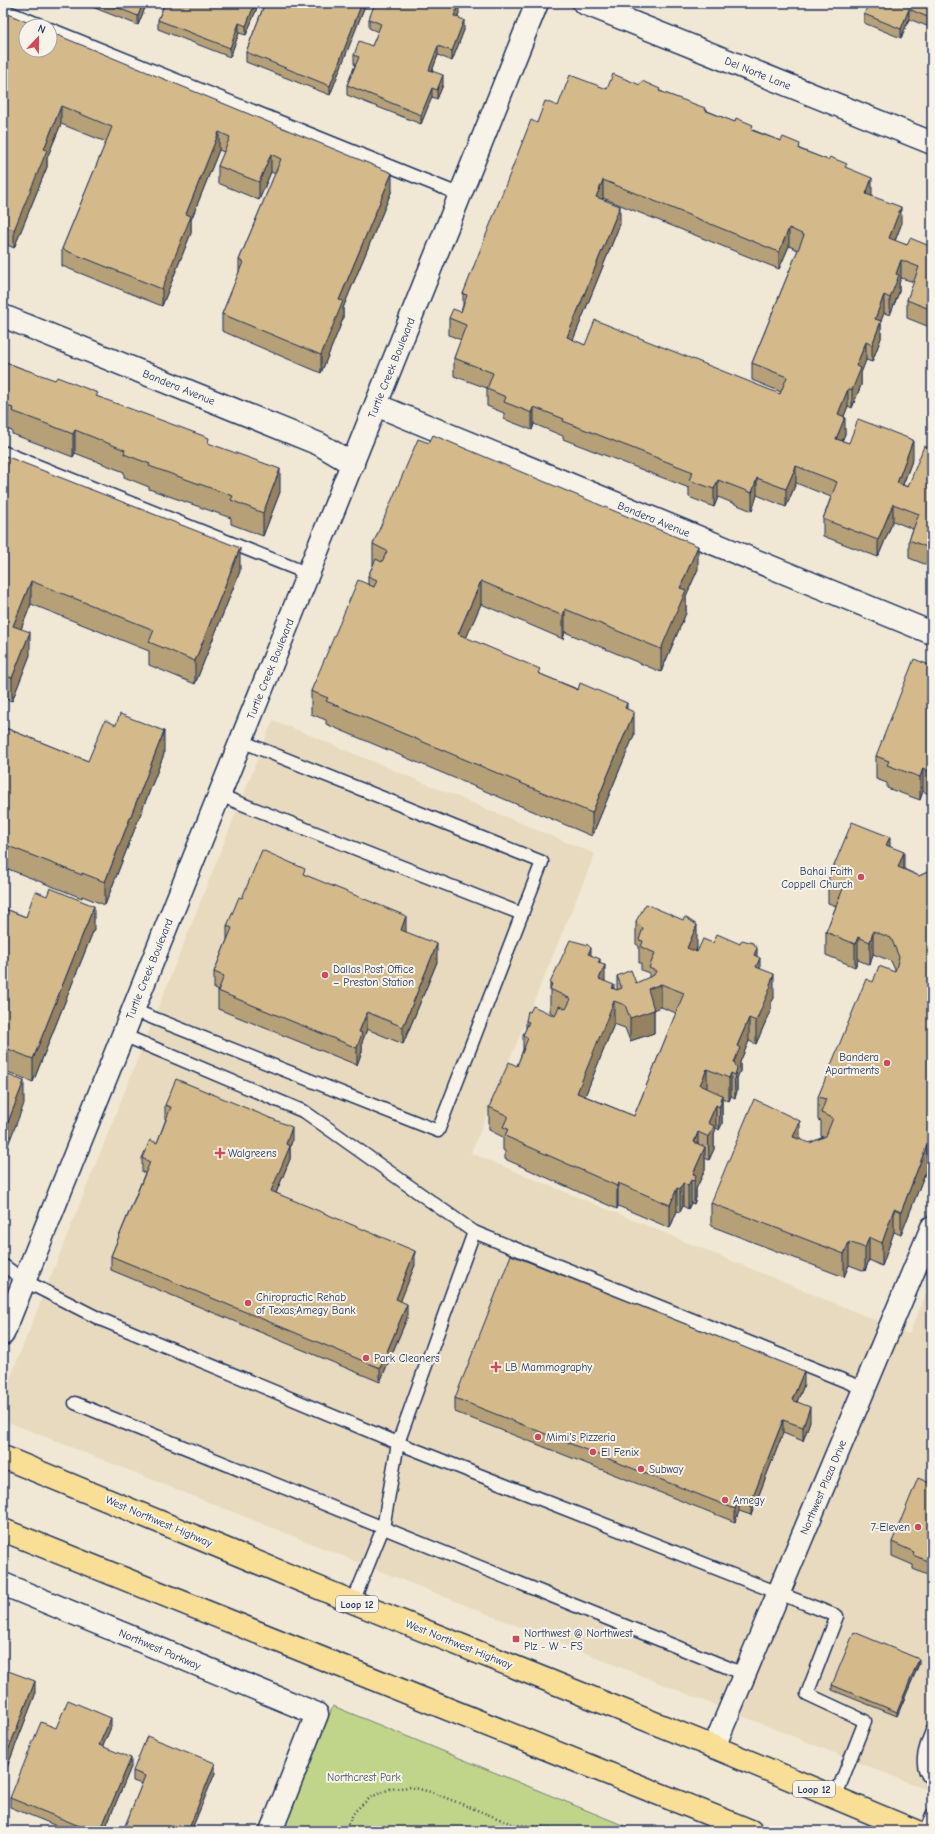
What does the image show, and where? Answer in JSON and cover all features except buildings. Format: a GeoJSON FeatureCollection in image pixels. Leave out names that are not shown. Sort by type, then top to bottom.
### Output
{"type":"FeatureCollection","features":[{"type":"Feature","properties":{"kind":"main road","name":"West Northwest Highway"},"geometry":{"type":"LineString","coordinates":[[3,1457],[353,1602],[714,1747],[914,1831]]}},
{"type":"Feature","properties":{"kind":"main road"},"geometry":{"type":"LineString","coordinates":[[3,1530],[751,1831]]}},
{"type":"Feature","properties":{"kind":"street","name":"Turtle Creek Boulevard"},"geometry":{"type":"LineString","coordinates":[[3,1334],[537,3]]}},
{"type":"Feature","properties":{"kind":"street","name":"Del Norte Lane"},"geometry":{"type":"LineString","coordinates":[[584,3],[932,143]]}},
{"type":"Feature","properties":{"kind":"street","name":"Bandera Avenue"},"geometry":{"type":"LineString","coordinates":[[3,316],[319,444],[353,464]]}},
{"type":"Feature","properties":{"kind":"street","name":"Bandera Avenue"},"geometry":{"type":"LineString","coordinates":[[376,405],[932,633]]}},
{"type":"Feature","properties":{"kind":"street","name":"Northwest Plaza Drive"},"geometry":{"type":"LineString","coordinates":[[714,1747],[932,1227]]}},
{"type":"Feature","properties":{"kind":"street","name":"Northwest Parkway"},"geometry":{"type":"LineString","coordinates":[[3,1584],[317,1714],[271,1831]]}},
{"type":"Feature","properties":{"kind":"lane"},"geometry":{"type":"LineString","coordinates":[[3,10],[23,18]]}},
{"type":"Feature","properties":{"kind":"lane"},"geometry":{"type":"LineString","coordinates":[[58,32],[461,195]]}},
{"type":"Feature","properties":{"kind":"lane"},"geometry":{"type":"LineString","coordinates":[[3,452],[309,574]]}},
{"type":"Feature","properties":{"kind":"lane"},"geometry":{"type":"LineString","coordinates":[[133,1010],[438,1131],[542,862],[241,741]]}},
{"type":"Feature","properties":{"kind":"lane"},"geometry":{"type":"LineString","coordinates":[[219,795],[522,914]]}},
{"type":"Feature","properties":{"kind":"lane"},"geometry":{"type":"LineString","coordinates":[[123,1036],[305,1112],[474,1232],[865,1389]]}},
{"type":"Feature","properties":{"kind":"lane"},"geometry":{"type":"LineString","coordinates":[[353,1602],[383,1528],[398,1443],[474,1232]]}},
{"type":"Feature","properties":{"kind":"lane"},"geometry":{"type":"LineString","coordinates":[[3,1265],[25,1281],[100,1319],[398,1443],[837,1616],[807,1694],[865,1721],[835,1798]]}},
{"type":"Feature","properties":{"kind":"lane"},"geometry":{"type":"LineString","coordinates":[[75,1403],[744,1674]]}},
{"type":"Feature","properties":{"kind":"lane"},"geometry":{"type":"LineString","coordinates":[[932,1731],[923,1755],[928,1776],[932,1780]]}},
{"type":"Feature","properties":{"kind":"lane"},"geometry":{"type":"LineString","coordinates":[[926,1831],[932,1816]]}},
{"type":"Feature","properties":{"kind":"path"},"geometry":{"type":"LineString","coordinates":[[344,1831],[356,1811],[371,1797],[390,1789],[411,1787],[431,1792],[515,1826],[548,1827],[569,1831]]}},
{"type":"Feature","properties":{"kind":"shaded area"},"geometry":{"type":"Polygon","coordinates":[[[273,720],[595,854],[471,1153],[909,1334],[932,1280],[932,1792],[3,1420],[3,1396],[273,720]]]}},
{"type":"Feature","properties":{"kind":"green space","name":"Northcrest Park"},"geometry":{"type":"Polygon","coordinates":[[[333,1706],[637,1831],[283,1831],[333,1706]]]}},
{"type":"Feature","properties":{"kind":"place","name":"Bahai Faith Coppell Church"},"geometry":{"type":"Point","coordinates":[861,877]}},
{"type":"Feature","properties":{"kind":"place","name":"Dallas Post Office – Preston Station"},"geometry":{"type":"Point","coordinates":[325,975]}},
{"type":"Feature","properties":{"kind":"place","name":"Bandera Apartments"},"geometry":{"type":"Point","coordinates":[887,1063]}},
{"type":"Feature","properties":{"kind":"place","name":"Walgreens"},"geometry":{"type":"Point","coordinates":[220,1153]}},
{"type":"Feature","properties":{"kind":"place","name":"Chiropractic Rehab of Texas;Amegy Bank"},"geometry":{"type":"Point","coordinates":[248,1303]}},
{"type":"Feature","properties":{"kind":"place","name":"Park Cleaners"},"geometry":{"type":"Point","coordinates":[366,1358]}},
{"type":"Feature","properties":{"kind":"place","name":"LB Mammography"},"geometry":{"type":"Point","coordinates":[496,1367]}},
{"type":"Feature","properties":{"kind":"place","name":"Mimi's Pizzeria"},"geometry":{"type":"Point","coordinates":[538,1437]}},
{"type":"Feature","properties":{"kind":"place","name":"El Fenix"},"geometry":{"type":"Point","coordinates":[593,1452]}},
{"type":"Feature","properties":{"kind":"place","name":"Subway"},"geometry":{"type":"Point","coordinates":[641,1469]}},
{"type":"Feature","properties":{"kind":"place","name":"Amegy"},"geometry":{"type":"Point","coordinates":[725,1500]}},
{"type":"Feature","properties":{"kind":"place","name":"7-Eleven"},"geometry":{"type":"Point","coordinates":[918,1527]}},
{"type":"Feature","properties":{"kind":"place","name":"Northwest @ Northwest Plz - W - FS"},"geometry":{"type":"Point","coordinates":[516,1639]}}]}
